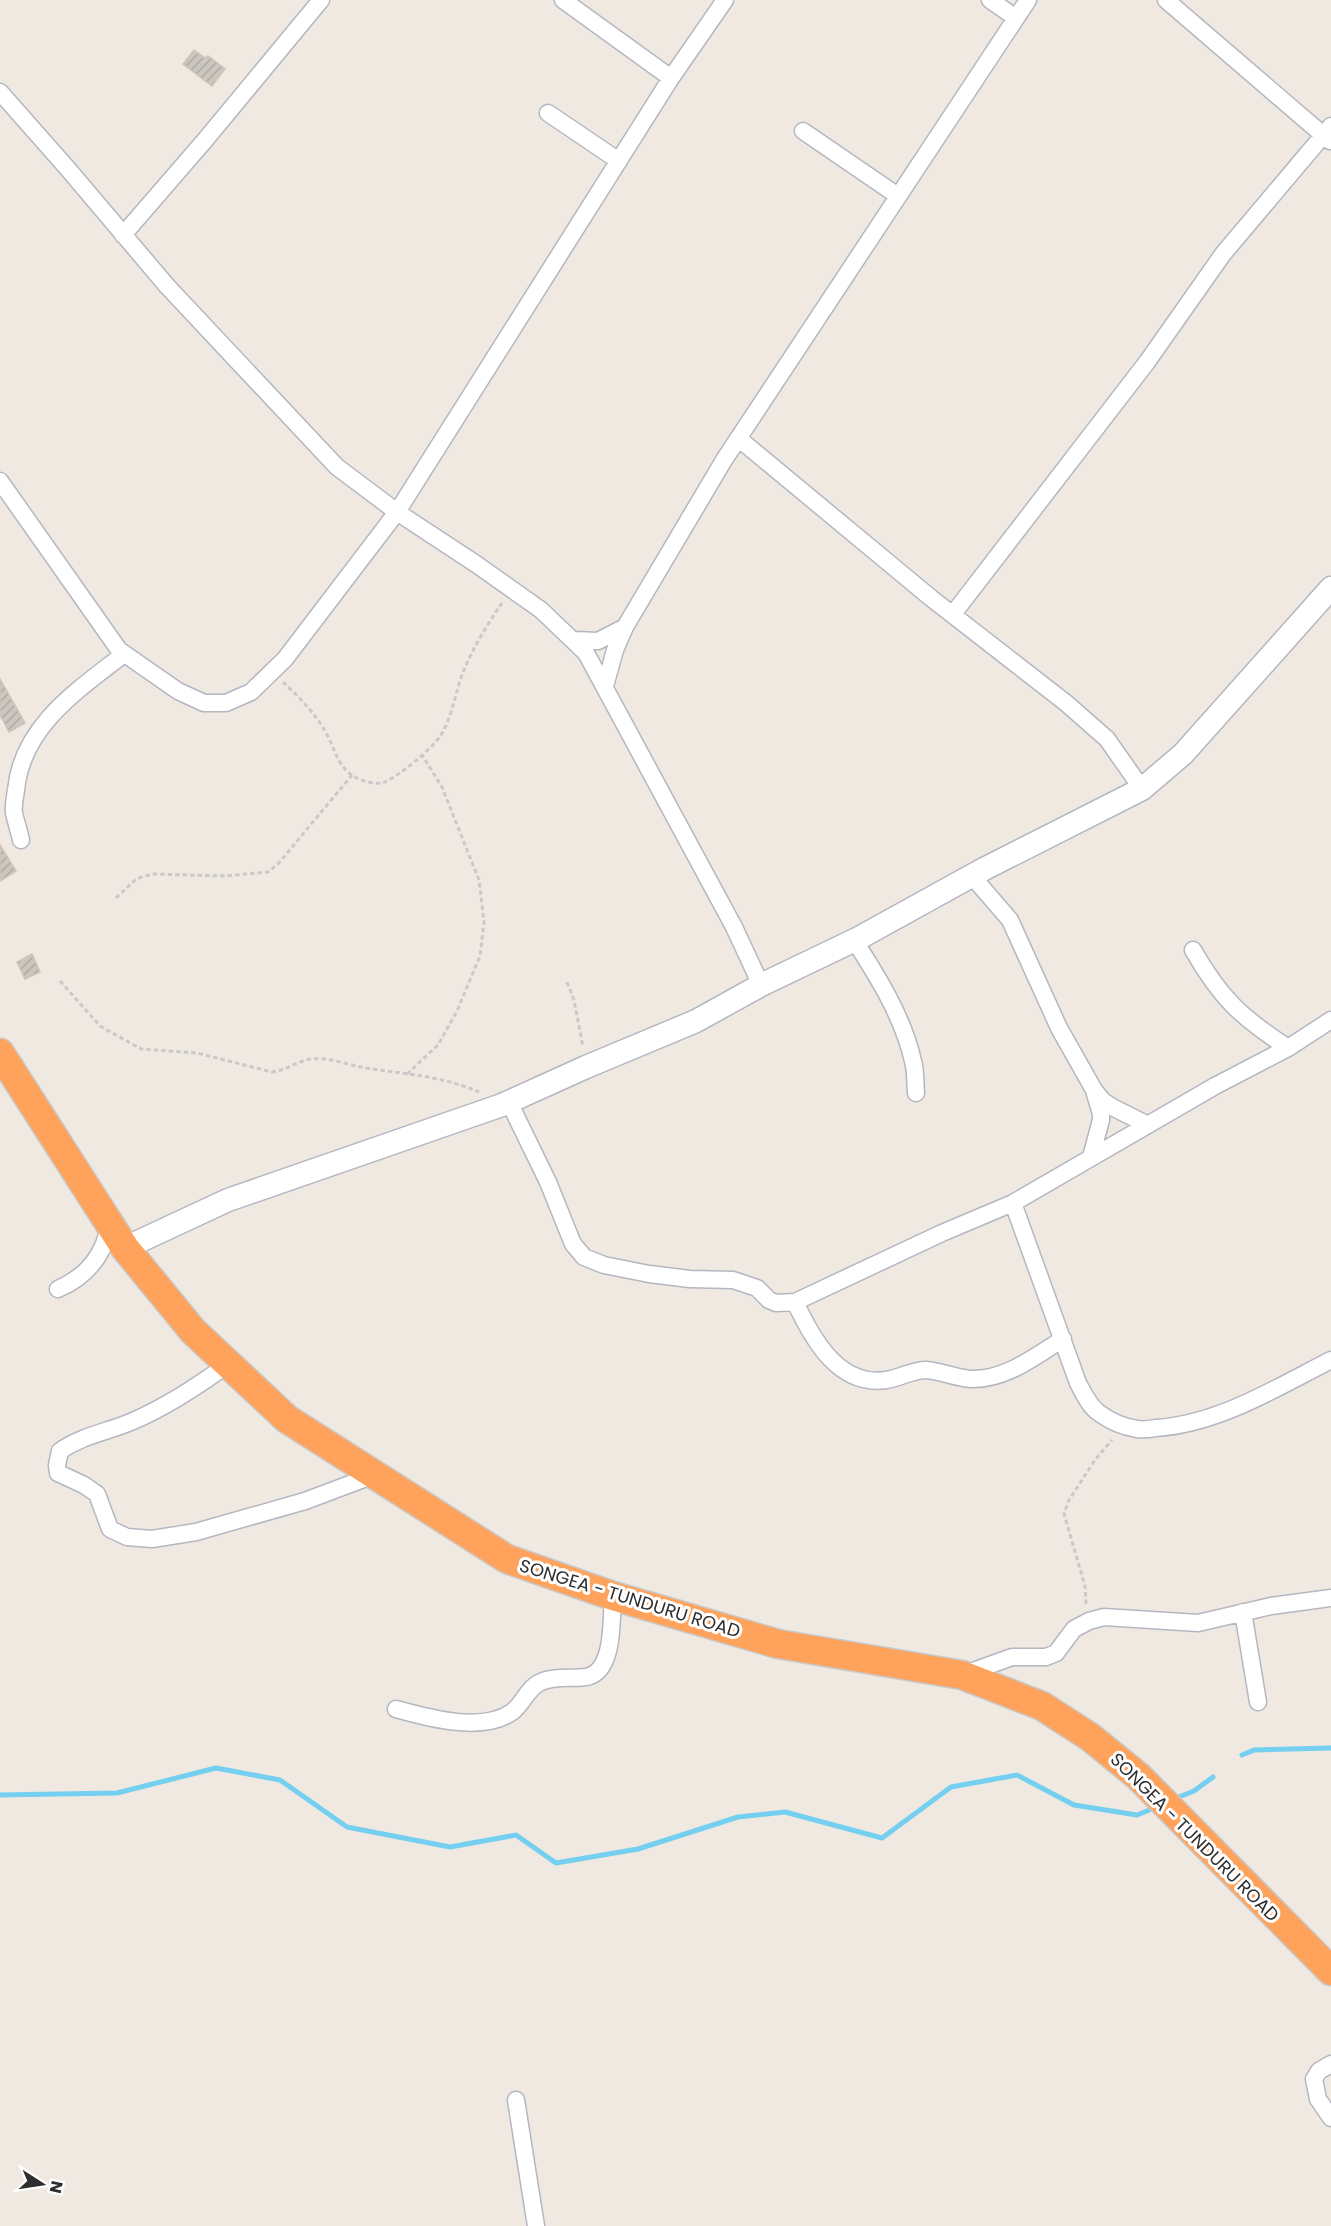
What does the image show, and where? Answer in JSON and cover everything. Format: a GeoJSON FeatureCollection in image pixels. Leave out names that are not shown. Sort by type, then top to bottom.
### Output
{"type":"FeatureCollection","features":[{"type":"Feature","properties":{"kind":"highway","name":"SONGEA - TUNDURU ROAD"},"geometry":{"type":"LineString","coordinates":[[0,1053],[125,1248],[193,1331],[287,1419],[507,1559],[613,1596],[778,1644],[962,1675],[1042,1706],[1090,1737],[1138,1776],[1331,1971]]}},
{"type":"Feature","properties":{"kind":"street"},"geometry":{"type":"LineString","coordinates":[[123,235],[321,0]]}},
{"type":"Feature","properties":{"kind":"street"},"geometry":{"type":"LineString","coordinates":[[563,0],[671,78]]}},
{"type":"Feature","properties":{"kind":"street"},"geometry":{"type":"LineString","coordinates":[[0,481],[119,650],[178,691],[204,704],[226,703],[251,692],[285,659],[397,512],[671,78],[726,0]]}},
{"type":"Feature","properties":{"kind":"street"},"geometry":{"type":"LineString","coordinates":[[990,0],[1016,18]]}},
{"type":"Feature","properties":{"kind":"street"},"geometry":{"type":"LineString","coordinates":[[605,686],[615,650],[625,627],[655,573],[738,438],[1028,0]]}},
{"type":"Feature","properties":{"kind":"street"},"geometry":{"type":"LineString","coordinates":[[952,614],[1147,362],[1223,254],[1328,134],[1166,0]]}},
{"type":"Feature","properties":{"kind":"street"},"geometry":{"type":"LineString","coordinates":[[0,92],[167,286],[337,467],[397,512],[541,610],[586,654],[734,927],[761,985]]}},
{"type":"Feature","properties":{"kind":"street"},"geometry":{"type":"LineString","coordinates":[[548,113],[619,161]]}},
{"type":"Feature","properties":{"kind":"street"},"geometry":{"type":"LineString","coordinates":[[803,131],[898,196]]}},
{"type":"Feature","properties":{"kind":"street"},"geometry":{"type":"LineString","coordinates":[[738,438],[931,598],[1066,703],[1107,739],[1142,789]]}},
{"type":"Feature","properties":{"kind":"street"},"geometry":{"type":"LineString","coordinates":[[125,1248],[228,1200],[505,1103],[586,1066],[696,1021],[761,985],[854,940],[972,876],[1142,789],[1183,754],[1331,588]]}},
{"type":"Feature","properties":{"kind":"street"},"geometry":{"type":"LineString","coordinates":[[573,640],[598,641],[625,627]]}},
{"type":"Feature","properties":{"kind":"street"},"geometry":{"type":"LineString","coordinates":[[21,840],[14,812],[17,781],[24,757],[38,731],[65,700],[124,654]]}},
{"type":"Feature","properties":{"kind":"street"},"geometry":{"type":"LineString","coordinates":[[972,876],[1010,920],[1059,1028],[1094,1090],[1103,1101],[1148,1125]]}},
{"type":"Feature","properties":{"kind":"street"},"geometry":{"type":"LineString","coordinates":[[854,940],[889,998],[904,1034],[914,1061],[916,1093]]}},
{"type":"Feature","properties":{"kind":"street"},"geometry":{"type":"LineString","coordinates":[[1193,950],[1208,976],[1228,1003],[1251,1024],[1288,1048]]}},
{"type":"Feature","properties":{"kind":"street"},"geometry":{"type":"LineString","coordinates":[[505,1103],[548,1182],[573,1244],[584,1257],[604,1265],[649,1274],[690,1279],[733,1280],[757,1288],[769,1300],[776,1303],[795,1302],[942,1233],[1013,1203],[1244,1070],[1288,1048],[1331,1020]]}},
{"type":"Feature","properties":{"kind":"street"},"geometry":{"type":"LineString","coordinates":[[1091,1157],[1101,1114],[1094,1090]]}},
{"type":"Feature","properties":{"kind":"street"},"geometry":{"type":"LineString","coordinates":[[1013,1203],[1078,1383],[1088,1402],[1098,1412],[1114,1422],[1139,1430],[1178,1427],[1212,1416],[1331,1360]]}},
{"type":"Feature","properties":{"kind":"street"},"geometry":{"type":"LineString","coordinates":[[58,1289],[71,1284],[89,1269],[104,1244],[109,1223]]}},
{"type":"Feature","properties":{"kind":"street"},"geometry":{"type":"LineString","coordinates":[[795,1302],[810,1333],[836,1365],[856,1376],[872,1380],[887,1380],[919,1370],[970,1378],[985,1378],[1006,1372],[1063,1339]]}},
{"type":"Feature","properties":{"kind":"street"},"geometry":{"type":"LineString","coordinates":[[228,1364],[181,1398],[131,1422],[75,1440],[60,1450],[58,1473],[97,1494],[110,1530],[127,1537],[152,1539],[196,1532],[305,1501],[374,1475]]}},
{"type":"Feature","properties":{"kind":"street"},"geometry":{"type":"LineString","coordinates":[[396,1709],[445,1720],[480,1722],[510,1714],[541,1682],[589,1676],[599,1671],[608,1656],[613,1596]]}},
{"type":"Feature","properties":{"kind":"street"},"geometry":{"type":"LineString","coordinates":[[962,1675],[1012,1657],[1046,1657],[1056,1653],[1063,1647],[1074,1629],[1089,1621],[1104,1617],[1198,1623],[1271,1606],[1331,1598]]}},
{"type":"Feature","properties":{"kind":"street"},"geometry":{"type":"LineString","coordinates":[[1243,1612],[1258,1702]]}},
{"type":"Feature","properties":{"kind":"street"},"geometry":{"type":"LineString","coordinates":[[1331,2064],[1319,2071],[1314,2079],[1318,2099],[1331,2118]]}},
{"type":"Feature","properties":{"kind":"street"},"geometry":{"type":"LineString","coordinates":[[516,2100],[536,2226]]}},
{"type":"Feature","properties":{"kind":"path"},"geometry":{"type":"LineString","coordinates":[[272,672],[309,709],[325,731],[339,761],[352,775],[367,782],[383,783],[422,755],[441,735],[449,718],[463,673],[484,630],[512,589]]}},
{"type":"Feature","properties":{"kind":"path"},"geometry":{"type":"LineString","coordinates":[[407,1074],[438,1045],[457,1011],[480,956],[484,922],[479,880],[442,787],[422,755]]}},
{"type":"Feature","properties":{"kind":"path"},"geometry":{"type":"LineString","coordinates":[[116,898],[136,879],[152,874],[207,877],[268,872],[278,864],[352,775]]}},
{"type":"Feature","properties":{"kind":"path"},"geometry":{"type":"LineString","coordinates":[[60,981],[100,1026],[141,1049],[197,1053],[262,1071],[283,1070],[298,1061],[320,1059],[447,1081],[505,1103]]}},
{"type":"Feature","properties":{"kind":"path"},"geometry":{"type":"LineString","coordinates":[[567,982],[574,1000],[586,1066]]}},
{"type":"Feature","properties":{"kind":"path"},"geometry":{"type":"LineString","coordinates":[[1089,1621],[1084,1586],[1064,1514],[1069,1500],[1100,1452],[1126,1426]]}},
{"type":"Feature","properties":{"kind":"building"},"geometry":{"type":"Polygon","coordinates":[[[194,50],[205,58],[208,56],[225,69],[212,86],[183,64],[194,50]]]}},
{"type":"Feature","properties":{"kind":"building"},"geometry":{"type":"Polygon","coordinates":[[[0,679],[25,723],[9,732],[0,715],[0,679]]]}},
{"type":"Feature","properties":{"kind":"building"},"geometry":{"type":"Polygon","coordinates":[[[0,845],[16,871],[0,881],[0,845]]]}},
{"type":"Feature","properties":{"kind":"building"},"geometry":{"type":"Polygon","coordinates":[[[32,954],[40,972],[25,979],[17,962],[32,954]]]}},
{"type":"Feature","properties":{"kind":"waterway"},"geometry":{"type":"LineString","coordinates":[[1242,1755],[1254,1750],[1331,1748]]}},
{"type":"Feature","properties":{"kind":"waterway"},"geometry":{"type":"LineString","coordinates":[[0,1795],[117,1793],[216,1768],[280,1780],[347,1827],[450,1847],[516,1835],[556,1863],[638,1849],[738,1817],[785,1812],[882,1838],[951,1787],[1017,1775],[1074,1805],[1137,1815],[1157,1807]]}},
{"type":"Feature","properties":{"kind":"waterway"},"geometry":{"type":"LineString","coordinates":[[1174,1799],[1194,1791],[1213,1777]]}}]}
